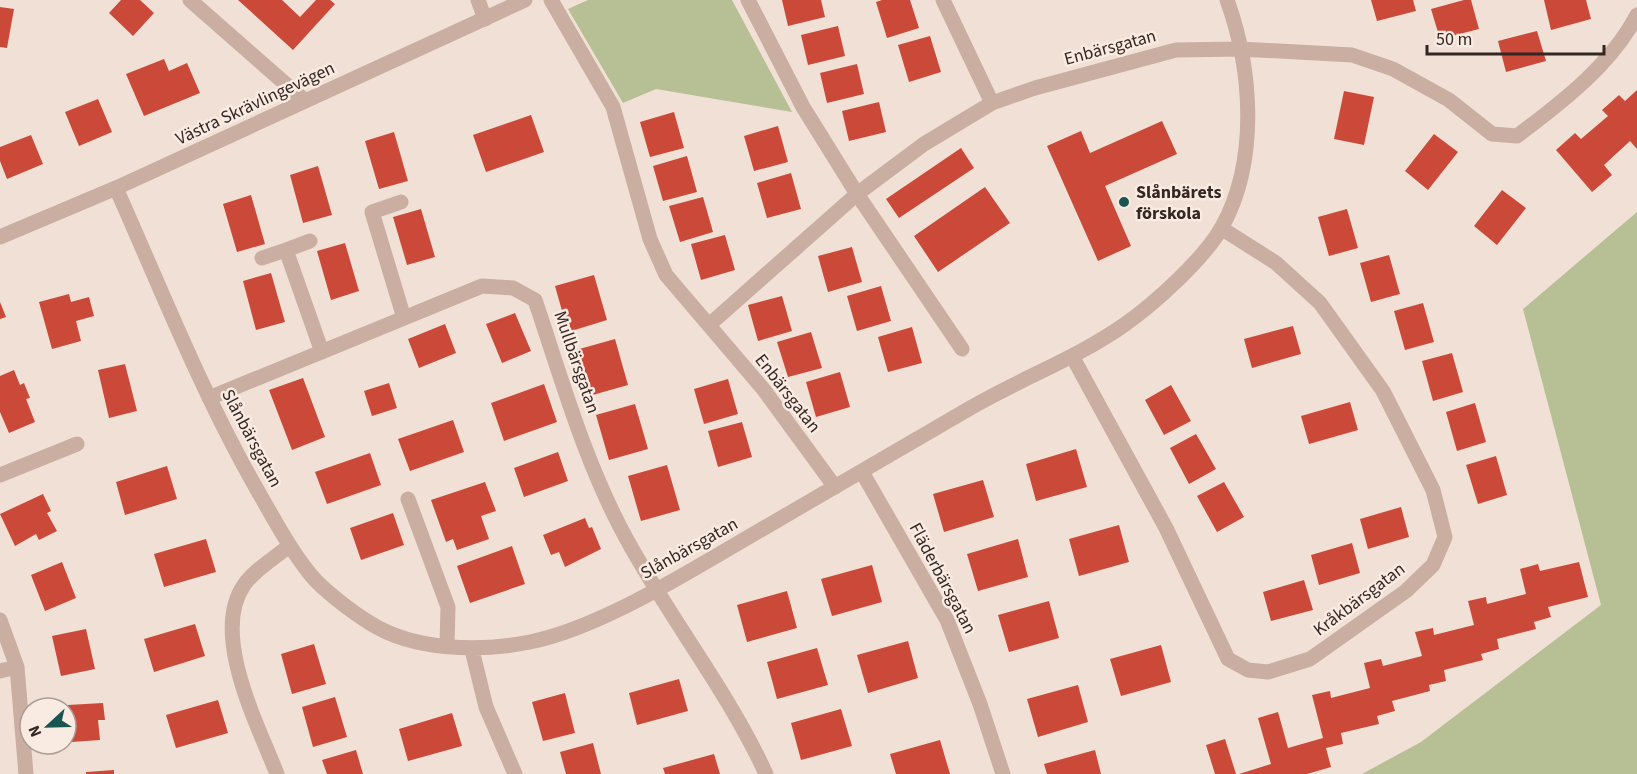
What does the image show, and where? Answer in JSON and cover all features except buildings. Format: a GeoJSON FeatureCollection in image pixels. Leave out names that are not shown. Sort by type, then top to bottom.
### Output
{"type":"FeatureCollection","features":[{"type":"Feature","properties":{"kind":"street"},"geometry":{"type":"LineString","coordinates":[[190,0],[306,101]]}},
{"type":"Feature","properties":{"kind":"street"},"geometry":{"type":"LineString","coordinates":[[478,0],[485,19]]}},
{"type":"Feature","properties":{"kind":"street","name":"Västra Skrävlingevägen"},"geometry":{"type":"LineString","coordinates":[[0,237],[116,188],[525,0]]}},
{"type":"Feature","properties":{"kind":"street","name":"Enbärsgatan"},"geometry":{"type":"LineString","coordinates":[[551,0],[613,107],[650,239],[666,275],[764,390],[835,487]]}},
{"type":"Feature","properties":{"kind":"street"},"geometry":{"type":"LineString","coordinates":[[748,0],[803,107],[857,194],[962,349]]}},
{"type":"Feature","properties":{"kind":"street"},"geometry":{"type":"LineString","coordinates":[[943,0],[992,103]]}},
{"type":"Feature","properties":{"kind":"street","name":"Slånbärsgatan"},"geometry":{"type":"LineString","coordinates":[[116,188],[227,438],[289,546],[313,578],[371,624],[406,639],[472,650],[533,641],[576,627],[658,590],[982,401],[1072,356],[1122,327],[1160,297],[1221,228],[1237,186],[1247,134],[1248,87],[1227,0]]}},
{"type":"Feature","properties":{"kind":"street","name":"Enbärsgatan"},"geometry":{"type":"LineString","coordinates":[[709,325],[857,194],[924,144],[992,103],[1035,88],[1176,50],[1240,49],[1352,55],[1394,69],[1440,94],[1492,134],[1517,136],[1552,110],[1590,75],[1625,37],[1637,15]]}},
{"type":"Feature","properties":{"kind":"street"},"geometry":{"type":"LineString","coordinates":[[401,202],[372,212],[404,318]]}},
{"type":"Feature","properties":{"kind":"street","name":"Kråkbärsgatan"},"geometry":{"type":"LineString","coordinates":[[1072,356],[1166,528],[1228,659],[1248,670],[1268,672],[1310,659],[1406,591],[1433,565],[1444,537],[1433,490],[1383,391],[1320,303],[1276,263],[1221,228]]}},
{"type":"Feature","properties":{"kind":"street"},"geometry":{"type":"LineString","coordinates":[[262,258],[310,241]]}},
{"type":"Feature","properties":{"kind":"street"},"geometry":{"type":"LineString","coordinates":[[286,250],[322,352]]}},
{"type":"Feature","properties":{"kind":"street","name":"Mullbärsgatan"},"geometry":{"type":"LineString","coordinates":[[209,398],[482,286],[513,288],[535,300],[603,494],[627,541],[658,590]]}},
{"type":"Feature","properties":{"kind":"street"},"geometry":{"type":"LineString","coordinates":[[0,476],[77,444]]}},
{"type":"Feature","properties":{"kind":"street","name":"Fläderbärsgatan"},"geometry":{"type":"LineString","coordinates":[[862,472],[947,620],[980,704],[1003,774]]}},
{"type":"Feature","properties":{"kind":"street"},"geometry":{"type":"LineString","coordinates":[[408,499],[448,607],[447,646]]}},
{"type":"Feature","properties":{"kind":"street"},"geometry":{"type":"LineString","coordinates":[[277,774],[241,680],[233,643],[232,615],[244,585],[289,546]]}},
{"type":"Feature","properties":{"kind":"street"},"geometry":{"type":"LineString","coordinates":[[658,590],[726,698],[766,774]]}},
{"type":"Feature","properties":{"kind":"street"},"geometry":{"type":"LineString","coordinates":[[0,620],[17,667],[26,774]]}},
{"type":"Feature","properties":{"kind":"street"},"geometry":{"type":"LineString","coordinates":[[472,650],[486,707],[515,774]]}},
{"type":"Feature","properties":{"kind":"street"},"geometry":{"type":"LineString","coordinates":[[0,671],[17,667]]}},
{"type":"Feature","properties":{"kind":"green space"},"geometry":{"type":"Polygon","coordinates":[[[588,0],[732,0],[792,112],[656,89],[623,103],[568,9],[588,0]]]}},
{"type":"Feature","properties":{"kind":"green space"},"geometry":{"type":"Polygon","coordinates":[[[1637,212],[1637,774],[1362,774],[1421,742],[1601,605],[1523,309],[1637,212]]]}},
{"type":"Feature","properties":{"kind":"place","name":"Slånbärets förskola"},"geometry":{"type":"Point","coordinates":[1124,202]}}]}
